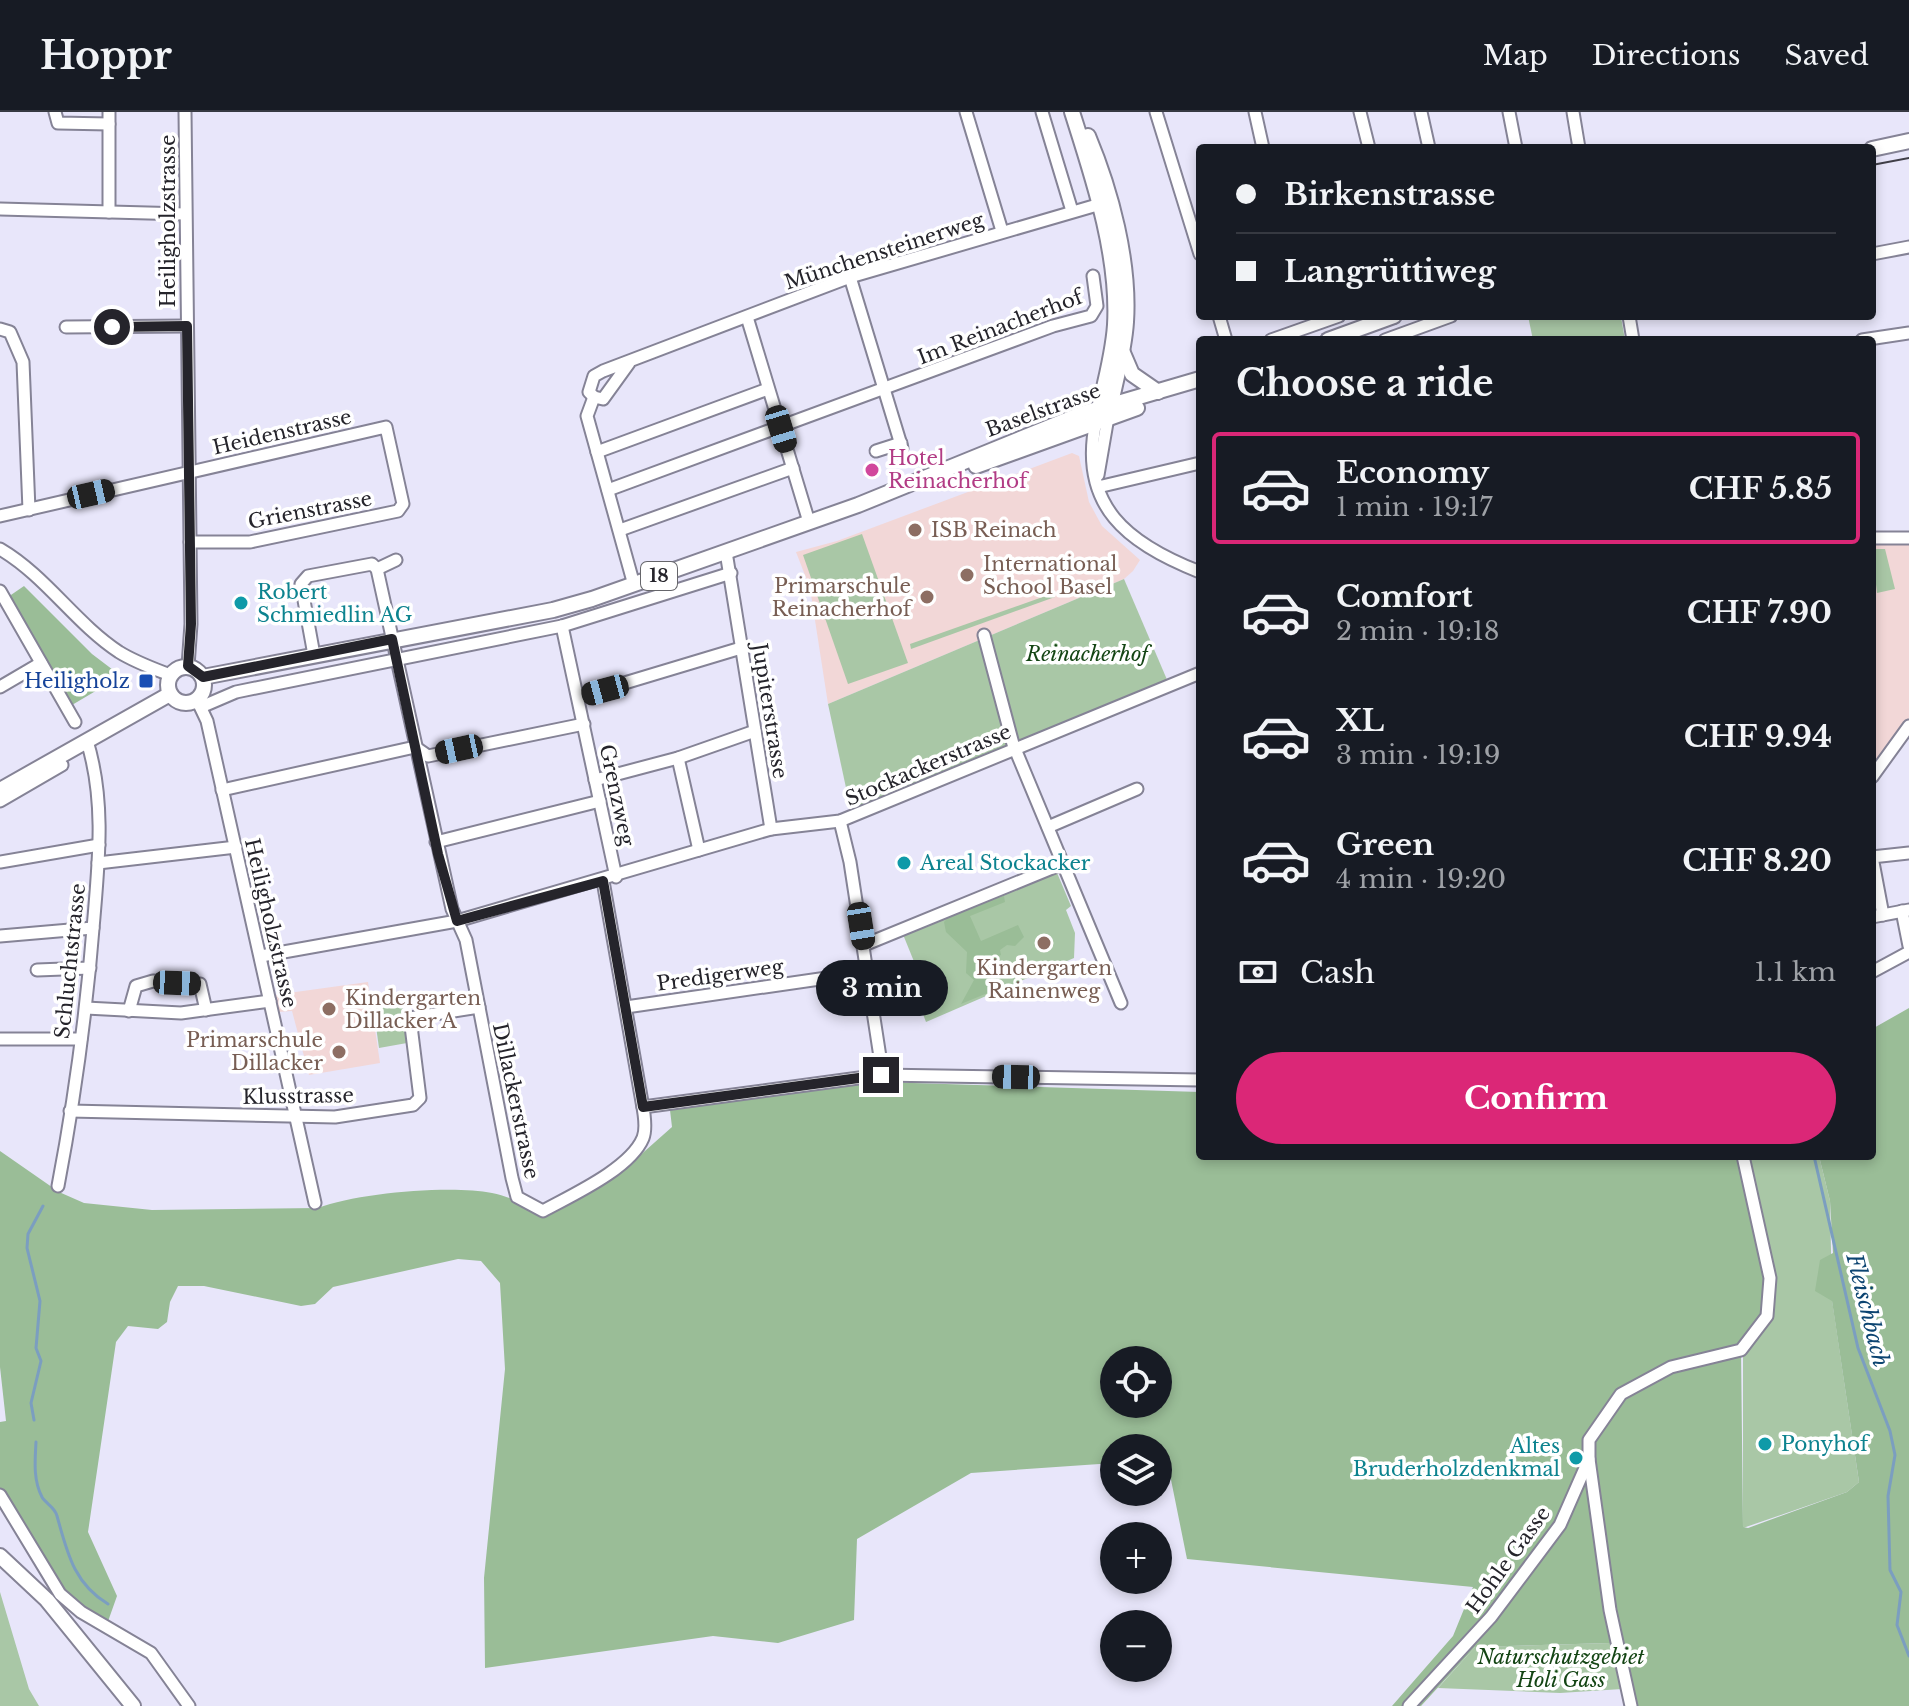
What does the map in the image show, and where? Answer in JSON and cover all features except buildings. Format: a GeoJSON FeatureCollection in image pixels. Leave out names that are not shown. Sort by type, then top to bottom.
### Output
{"type":"FeatureCollection","features":[{"type":"Feature","properties":{"kind":"main road"},"geometry":{"type":"LineString","coordinates":[[1075,112],[1125,283],[1123,350],[1103,413]]}},
{"type":"Feature","properties":{"kind":"main road"},"geometry":{"type":"LineString","coordinates":[[1876,148],[1909,141]]}},
{"type":"Feature","properties":{"kind":"main road"},"geometry":{"type":"LineString","coordinates":[[1103,203],[1115,321],[1103,413]]}},
{"type":"Feature","properties":{"kind":"main road"},"geometry":{"type":"LineString","coordinates":[[1339,336],[1383,320]]}},
{"type":"Feature","properties":{"kind":"main road"},"geometry":{"type":"LineString","coordinates":[[1123,350],[1132,374],[1158,392]]}},
{"type":"Feature","properties":{"kind":"main road","name":"Baselstrasse"},"geometry":{"type":"LineString","coordinates":[[858,505],[878,502],[1072,430],[1103,413],[1196,380]]}},
{"type":"Feature","properties":{"kind":"main road","name":"Baselstrasse"},"geometry":{"type":"LineString","coordinates":[[392,639],[592,599],[858,505],[1020,437],[1196,389]]}},
{"type":"Feature","properties":{"kind":"main road","name":"18"},"geometry":{"type":"LineString","coordinates":[[203,677],[392,639]]}},
{"type":"Feature","properties":{"kind":"main road"},"geometry":{"type":"LineString","coordinates":[[188,666],[203,677],[204,688],[199,703],[182,703],[170,694],[170,675],[179,667],[188,666]]}},
{"type":"Feature","properties":{"kind":"main road"},"geometry":{"type":"LineString","coordinates":[[0,790],[170,694]]}},
{"type":"Feature","properties":{"kind":"main road"},"geometry":{"type":"LineString","coordinates":[[0,1556],[47,1600],[133,1706]]}},
{"type":"Feature","properties":{"kind":"street"},"geometry":{"type":"LineString","coordinates":[[55,112],[58,123],[109,118],[109,212]]}},
{"type":"Feature","properties":{"kind":"street","name":"Heiligholzstrasse"},"geometry":{"type":"LineString","coordinates":[[185,112],[190,542],[188,666]]}},
{"type":"Feature","properties":{"kind":"street"},"geometry":{"type":"LineString","coordinates":[[966,112],[1002,231]]}},
{"type":"Feature","properties":{"kind":"street"},"geometry":{"type":"LineString","coordinates":[[1042,112],[1072,211]]}},
{"type":"Feature","properties":{"kind":"street"},"geometry":{"type":"LineString","coordinates":[[1156,112],[1196,241]]}},
{"type":"Feature","properties":{"kind":"street"},"geometry":{"type":"LineString","coordinates":[[1255,112],[1262,144]]}},
{"type":"Feature","properties":{"kind":"street"},"geometry":{"type":"LineString","coordinates":[[1360,112],[1368,144]]}},
{"type":"Feature","properties":{"kind":"street"},"geometry":{"type":"LineString","coordinates":[[1421,112],[1428,144]]}},
{"type":"Feature","properties":{"kind":"street"},"geometry":{"type":"LineString","coordinates":[[1509,112],[1515,144]]}},
{"type":"Feature","properties":{"kind":"street"},"geometry":{"type":"LineString","coordinates":[[1573,112],[1578,144]]}},
{"type":"Feature","properties":{"kind":"street","name":"Münchensteinerweg"},"geometry":{"type":"LineString","coordinates":[[594,397],[589,385],[594,376],[850,277],[1103,203]]}},
{"type":"Feature","properties":{"kind":"street"},"geometry":{"type":"LineString","coordinates":[[0,209],[185,214]]}},
{"type":"Feature","properties":{"kind":"street"},"geometry":{"type":"LineString","coordinates":[[1876,253],[1909,247]]}},
{"type":"Feature","properties":{"kind":"street","name":"Im Reinacherhof"},"geometry":{"type":"LineString","coordinates":[[608,490],[781,429],[1053,326],[1091,316],[1097,306],[1093,276]]}},
{"type":"Feature","properties":{"kind":"street"},"geometry":{"type":"LineString","coordinates":[[850,277],[901,446],[876,451]]}},
{"type":"Feature","properties":{"kind":"street"},"geometry":{"type":"LineString","coordinates":[[747,317],[809,522]]}},
{"type":"Feature","properties":{"kind":"street"},"geometry":{"type":"LineString","coordinates":[[1282,336],[1328,320]]}},
{"type":"Feature","properties":{"kind":"street"},"geometry":{"type":"LineString","coordinates":[[1406,336],[1442,320]]}},
{"type":"Feature","properties":{"kind":"street"},"geometry":{"type":"LineString","coordinates":[[66,327],[187,326]]}},
{"type":"Feature","properties":{"kind":"street"},"geometry":{"type":"LineString","coordinates":[[0,329],[10,332],[23,362],[29,510]]}},
{"type":"Feature","properties":{"kind":"street"},"geometry":{"type":"LineString","coordinates":[[1876,338],[1909,333]]}},
{"type":"Feature","properties":{"kind":"street"},"geometry":{"type":"LineString","coordinates":[[629,363],[610,393],[603,399],[594,397],[587,416],[634,585]]}},
{"type":"Feature","properties":{"kind":"street"},"geometry":{"type":"LineString","coordinates":[[597,452],[768,389]]}},
{"type":"Feature","properties":{"kind":"street"},"geometry":{"type":"LineString","coordinates":[[1103,413],[1091,444],[1092,468],[1103,504],[1117,524],[1141,546],[1196,570]]}},
{"type":"Feature","properties":{"kind":"street"},"geometry":{"type":"LineString","coordinates":[[1098,487],[1103,413]]}},
{"type":"Feature","properties":{"kind":"street","name":"Heidenstrasse"},"geometry":{"type":"LineString","coordinates":[[0,516],[386,427]]}},
{"type":"Feature","properties":{"kind":"street","name":"Grienstrasse"},"geometry":{"type":"LineString","coordinates":[[190,542],[250,542],[398,511],[403,504],[386,427]]}},
{"type":"Feature","properties":{"kind":"street","name":"Baselstrasse"},"geometry":{"type":"LineString","coordinates":[[1072,430],[1083,434],[1091,444]]}},
{"type":"Feature","properties":{"kind":"street"},"geometry":{"type":"LineString","coordinates":[[1098,487],[1196,464]]}},
{"type":"Feature","properties":{"kind":"street"},"geometry":{"type":"LineString","coordinates":[[620,530],[793,468]]}},
{"type":"Feature","properties":{"kind":"street"},"geometry":{"type":"LineString","coordinates":[[1876,538],[1909,538]]}},
{"type":"Feature","properties":{"kind":"street"},"geometry":{"type":"LineString","coordinates":[[0,549],[35,575],[109,645],[133,660],[170,675]]}},
{"type":"Feature","properties":{"kind":"street","name":"Jupiterstrasse"},"geometry":{"type":"LineString","coordinates":[[726,552],[771,829]]}},
{"type":"Feature","properties":{"kind":"street"},"geometry":{"type":"LineString","coordinates":[[314,655],[301,584],[308,576],[372,564],[377,569],[396,560]]}},
{"type":"Feature","properties":{"kind":"street","name":"Dillackerstrasse"},"geometry":{"type":"LineString","coordinates":[[377,569],[436,842],[457,921],[466,940],[517,1197],[543,1211],[616,1168],[635,1153],[644,1135],[643,1107]]}},
{"type":"Feature","properties":{"kind":"street"},"geometry":{"type":"LineString","coordinates":[[199,703],[236,692],[562,626],[731,573]]}},
{"type":"Feature","properties":{"kind":"street"},"geometry":{"type":"LineString","coordinates":[[0,591],[75,722]]}},
{"type":"Feature","properties":{"kind":"street","name":"Grenzweg"},"geometry":{"type":"LineString","coordinates":[[562,626],[616,877]]}},
{"type":"Feature","properties":{"kind":"street"},"geometry":{"type":"LineString","coordinates":[[984,635],[1015,749],[1121,1003]]}},
{"type":"Feature","properties":{"kind":"street"},"geometry":{"type":"LineString","coordinates":[[578,697],[741,648]]}},
{"type":"Feature","properties":{"kind":"street"},"geometry":{"type":"LineString","coordinates":[[0,687],[41,663]]}},
{"type":"Feature","properties":{"kind":"street","name":"Stockackerstrasse"},"geometry":{"type":"LineString","coordinates":[[261,956],[457,921],[603,881],[771,829],[840,821],[1196,675]]}},
{"type":"Feature","properties":{"kind":"street","name":"Heiligholzstrasse"},"geometry":{"type":"LineString","coordinates":[[199,703],[236,847],[315,1203]]}},
{"type":"Feature","properties":{"kind":"street"},"geometry":{"type":"LineString","coordinates":[[222,790],[415,747],[428,756],[584,724]]}},
{"type":"Feature","properties":{"kind":"street"},"geometry":{"type":"LineString","coordinates":[[1876,771],[1909,726]]}},
{"type":"Feature","properties":{"kind":"street"},"geometry":{"type":"LineString","coordinates":[[595,780],[678,758],[755,731]]}},
{"type":"Feature","properties":{"kind":"street","name":"Schluchtstrasse"},"geometry":{"type":"LineString","coordinates":[[58,1186],[86,1008],[98,863],[97,771],[87,741]]}},
{"type":"Feature","properties":{"kind":"street"},"geometry":{"type":"LineString","coordinates":[[678,758],[699,850]]}},
{"type":"Feature","properties":{"kind":"street"},"geometry":{"type":"LineString","coordinates":[[0,801],[62,765]]}},
{"type":"Feature","properties":{"kind":"street"},"geometry":{"type":"LineString","coordinates":[[1048,827],[1137,789]]}},
{"type":"Feature","properties":{"kind":"street"},"geometry":{"type":"LineString","coordinates":[[436,842],[600,801]]}},
{"type":"Feature","properties":{"kind":"street"},"geometry":{"type":"LineString","coordinates":[[840,821],[864,945],[880,1057]]}},
{"type":"Feature","properties":{"kind":"street"},"geometry":{"type":"LineString","coordinates":[[0,862],[99,845]]}},
{"type":"Feature","properties":{"kind":"street"},"geometry":{"type":"LineString","coordinates":[[98,863],[236,847]]}},
{"type":"Feature","properties":{"kind":"street"},"geometry":{"type":"LineString","coordinates":[[1876,857],[1909,853]]}},
{"type":"Feature","properties":{"kind":"street"},"geometry":{"type":"LineString","coordinates":[[864,945],[1062,864]]}},
{"type":"Feature","properties":{"kind":"street"},"geometry":{"type":"LineString","coordinates":[[603,881],[643,1107],[881,1075],[1196,1080]]}},
{"type":"Feature","properties":{"kind":"street"},"geometry":{"type":"LineString","coordinates":[[1878,916],[1905,911],[1909,946]]}},
{"type":"Feature","properties":{"kind":"street"},"geometry":{"type":"LineString","coordinates":[[0,936],[93,928]]}},
{"type":"Feature","properties":{"kind":"street"},"geometry":{"type":"LineString","coordinates":[[1876,970],[1909,952]]}},
{"type":"Feature","properties":{"kind":"street"},"geometry":{"type":"LineString","coordinates":[[37,970],[90,968]]}},
{"type":"Feature","properties":{"kind":"street","name":"Predigerweg"},"geometry":{"type":"LineString","coordinates":[[626,1007],[868,972]]}},
{"type":"Feature","properties":{"kind":"street"},"geometry":{"type":"LineString","coordinates":[[129,1011],[136,986],[153,981],[200,984],[206,1010]]}},
{"type":"Feature","properties":{"kind":"street"},"geometry":{"type":"LineString","coordinates":[[86,1008],[206,1010],[270,1001]]}},
{"type":"Feature","properties":{"kind":"street","name":"Klusstrasse"},"geometry":{"type":"LineString","coordinates":[[70,1111],[335,1117],[413,1105],[420,1098],[410,1018],[479,1007]]}},
{"type":"Feature","properties":{"kind":"street"},"geometry":{"type":"LineString","coordinates":[[0,1039],[81,1039]]}},
{"type":"Feature","properties":{"kind":"street","name":"Hohle Gasse"},"geometry":{"type":"LineString","coordinates":[[1409,1706],[1491,1617],[1560,1525],[1589,1459],[1589,1440],[1621,1394],[1671,1367],[1741,1350],[1767,1316],[1770,1278],[1744,1160]]}},
{"type":"Feature","properties":{"kind":"street"},"geometry":{"type":"LineString","coordinates":[[1589,1459],[1610,1610],[1631,1706]]}},
{"type":"Feature","properties":{"kind":"street"},"geometry":{"type":"LineString","coordinates":[[0,1495],[60,1594],[81,1612],[151,1653],[189,1706]]}},
{"type":"Feature","properties":{"kind":"shaded area","name":"International School Basel"},"geometry":{"type":"Polygon","coordinates":[[[1072,453],[1079,456],[1089,502],[1102,526],[1140,560],[1133,571],[1124,579],[828,704],[810,588],[796,552],[837,541],[1072,453]]]}},
{"type":"Feature","properties":{"kind":"shaded area"},"geometry":{"type":"Polygon","coordinates":[[[1876,544],[1909,544],[1909,718],[1876,764],[1876,544]]]}},
{"type":"Feature","properties":{"kind":"shaded area"},"geometry":{"type":"Polygon","coordinates":[[[368,982],[380,1063],[309,1075],[292,1011],[278,1012],[274,995],[368,982]]]}},
{"type":"Feature","properties":{"kind":"green space"},"geometry":{"type":"Polygon","coordinates":[[[1529,320],[1622,320],[1624,336],[1532,336],[1529,320]]]}},
{"type":"Feature","properties":{"kind":"green space"},"geometry":{"type":"Polygon","coordinates":[[[862,534],[908,663],[848,684],[803,555],[862,534]]]}},
{"type":"Feature","properties":{"kind":"green space"},"geometry":{"type":"Polygon","coordinates":[[[1876,549],[1885,549],[1895,589],[1877,593],[1876,549]]]}},
{"type":"Feature","properties":{"kind":"green space","name":"Reinacherhof"},"geometry":{"type":"Polygon","coordinates":[[[1124,579],[1168,682],[851,811],[828,704],[1124,579]]]}},
{"type":"Feature","properties":{"kind":"green space"},"geometry":{"type":"Polygon","coordinates":[[[24,586],[92,654],[121,676],[72,705],[8,597],[24,586]]]}},
{"type":"Feature","properties":{"kind":"green space"},"geometry":{"type":"Polygon","coordinates":[[[1054,593],[1055,597],[911,649],[910,644],[1054,593]]]}},
{"type":"Feature","properties":{"kind":"green space"},"geometry":{"type":"Polygon","coordinates":[[[1055,868],[1071,906],[1066,910],[1075,933],[1074,958],[926,1022],[918,1001],[928,996],[902,932],[1055,868]]]}},
{"type":"Feature","properties":{"kind":"green space"},"geometry":{"type":"Polygon","coordinates":[[[1004,896],[1005,902],[970,916],[981,941],[1018,925],[1024,937],[1015,946],[1007,945],[1000,950],[1001,955],[989,960],[988,973],[1002,987],[961,1004],[974,980],[966,973],[967,952],[946,932],[944,922],[951,914],[1004,896]]]}},
{"type":"Feature","properties":{"kind":"green space"},"geometry":{"type":"Polygon","coordinates":[[[401,994],[407,1043],[379,1048],[372,997],[401,994]]]}},
{"type":"Feature","properties":{"kind":"green space"},"geometry":{"type":"Polygon","coordinates":[[[1909,1008],[1909,1706],[1627,1706],[1610,1643],[1475,1647],[1421,1706],[1392,1706],[1453,1636],[1473,1587],[1187,1559],[1172,1485],[1172,1434],[1100,1434],[1100,1464],[971,1473],[857,1539],[854,1620],[778,1643],[713,1636],[485,1668],[484,1578],[505,1369],[500,1283],[481,1261],[458,1259],[333,1287],[315,1304],[301,1306],[204,1286],[178,1286],[170,1302],[167,1322],[158,1329],[128,1326],[116,1342],[88,1532],[117,1596],[106,1627],[60,1594],[0,1495],[0,1422],[6,1421],[0,1367],[0,1151],[59,1192],[84,1203],[152,1210],[318,1208],[356,1198],[453,1190],[499,1195],[543,1215],[628,1166],[672,1127],[670,1110],[880,1082],[1196,1092],[1196,1160],[1745,1160],[1770,1278],[1767,1316],[1741,1350],[1743,1527],[1748,1528],[1847,1492],[1859,1482],[1832,1301],[1815,1291],[1820,1260],[1833,1253],[1830,1201],[1820,1160],[1876,1160],[1876,1027],[1909,1008]]]}},
{"type":"Feature","properties":{"kind":"green space"},"geometry":{"type":"Polygon","coordinates":[[[1743,1160],[1820,1160],[1830,1201],[1832,1300],[1859,1482],[1847,1492],[1743,1528],[1743,1160]]]}},
{"type":"Feature","properties":{"kind":"green space"},"geometry":{"type":"Polygon","coordinates":[[[0,1592],[29,1689],[39,1706],[0,1706],[0,1592]]]}},
{"type":"Feature","properties":{"kind":"green space","name":"Naturschutzgebiet Holi Gass"},"geometry":{"type":"Polygon","coordinates":[[[1610,1643],[1622,1689],[1560,1693],[1438,1688],[1475,1647],[1610,1643]]]}},
{"type":"Feature","properties":{"kind":"waterway","name":"Fleischbach"},"geometry":{"type":"LineString","coordinates":[[1815,1160],[1858,1348],[1890,1431],[1895,1455],[1888,1496],[1890,1570],[1901,1592],[1897,1625],[1909,1656]]}},
{"type":"Feature","properties":{"kind":"waterway"},"geometry":{"type":"LineString","coordinates":[[34,1420],[31,1403],[41,1361],[36,1348],[40,1301],[27,1248],[28,1234],[43,1206]]}},
{"type":"Feature","properties":{"kind":"waterway"},"geometry":{"type":"LineString","coordinates":[[36,1442],[36,1477],[42,1497],[56,1513],[68,1554],[79,1576],[96,1596],[108,1604]]}},
{"type":"Feature","properties":{"kind":"tram line"},"geometry":{"type":"LineString","coordinates":[[1876,164],[1909,158]]}},
{"type":"Feature","properties":{"kind":"place","name":"Hotel Reinacherhof"},"geometry":{"type":"Point","coordinates":[872,470]}},
{"type":"Feature","properties":{"kind":"place","name":"ISB Reinach"},"geometry":{"type":"Point","coordinates":[915,530]}},
{"type":"Feature","properties":{"kind":"place","name":"International School Basel"},"geometry":{"type":"Point","coordinates":[967,575]}},
{"type":"Feature","properties":{"kind":"place","name":"Primarschule Reinacherhof"},"geometry":{"type":"Point","coordinates":[927,597]}},
{"type":"Feature","properties":{"kind":"place","name":"Robert Schmiedlin AG"},"geometry":{"type":"Point","coordinates":[241,603]}},
{"type":"Feature","properties":{"kind":"place","name":"Heiligholz"},"geometry":{"type":"Point","coordinates":[146,681]}},
{"type":"Feature","properties":{"kind":"place","name":"Areal Stockacker"},"geometry":{"type":"Point","coordinates":[904,863]}},
{"type":"Feature","properties":{"kind":"place","name":"Kindergarten Rainenweg"},"geometry":{"type":"Point","coordinates":[1044,943]}},
{"type":"Feature","properties":{"kind":"place","name":"Kindergarten Dillacker A"},"geometry":{"type":"Point","coordinates":[329,1009]}},
{"type":"Feature","properties":{"kind":"place","name":"Primarschule Dillacker"},"geometry":{"type":"Point","coordinates":[339,1052]}},
{"type":"Feature","properties":{"kind":"place","name":"Ponyhof"},"geometry":{"type":"Point","coordinates":[1765,1444]}},
{"type":"Feature","properties":{"kind":"place","name":"Altes Bruderholzdenkmal"},"geometry":{"type":"Point","coordinates":[1576,1458]}},
{"type":"Feature","properties":{"kind":"route"},"geometry":{"type":"LineString","coordinates":[[112,327],[187,326],[191,624],[188,666],[203,677],[392,639],[438,854],[457,921],[603,881],[643,1107],[881,1075]]}}]}
